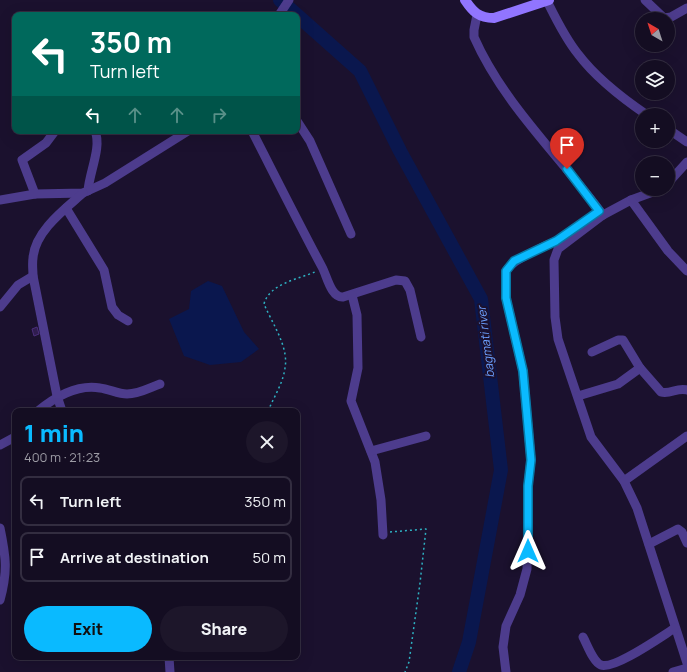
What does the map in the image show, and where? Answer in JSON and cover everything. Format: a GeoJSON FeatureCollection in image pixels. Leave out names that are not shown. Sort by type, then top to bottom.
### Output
{"type":"FeatureCollection","features":[{"type":"Feature","properties":{"kind":"street"},"geometry":{"type":"LineString","coordinates":[[281,12],[289,0]]}},
{"type":"Feature","properties":{"kind":"street"},"geometry":{"type":"LineString","coordinates":[[466,0],[477,15],[484,18],[494,18],[548,1],[571,45],[586,64],[617,92],[638,108]]}},
{"type":"Feature","properties":{"kind":"street"},"geometry":{"type":"LineString","coordinates":[[645,0],[664,18],[671,17],[687,8]]}},
{"type":"Feature","properties":{"kind":"street"},"geometry":{"type":"LineString","coordinates":[[477,15],[474,37],[498,80],[524,119],[559,158],[601,213]]}},
{"type":"Feature","properties":{"kind":"street"},"geometry":{"type":"LineString","coordinates":[[300,126],[310,141],[351,234]]}},
{"type":"Feature","properties":{"kind":"street"},"geometry":{"type":"LineString","coordinates":[[35,194],[22,160],[47,142],[53,134]]}},
{"type":"Feature","properties":{"kind":"street"},"geometry":{"type":"LineString","coordinates":[[85,192],[98,143],[96,134]]}},
{"type":"Feature","properties":{"kind":"street"},"geometry":{"type":"LineString","coordinates":[[61,408],[57,396],[33,276],[33,256],[38,241],[48,227],[66,208],[85,192],[105,183],[183,134]]}},
{"type":"Feature","properties":{"kind":"street"},"geometry":{"type":"LineString","coordinates":[[254,134],[335,295],[340,298],[396,280],[405,281],[410,290],[421,337]]}},
{"type":"Feature","properties":{"kind":"street"},"geometry":{"type":"LineString","coordinates":[[675,134],[687,142]]}},
{"type":"Feature","properties":{"kind":"street"},"geometry":{"type":"LineString","coordinates":[[675,175],[687,162]]}},
{"type":"Feature","properties":{"kind":"street"},"geometry":{"type":"LineString","coordinates":[[0,200],[35,194],[85,192]]}},
{"type":"Feature","properties":{"kind":"street"},"geometry":{"type":"LineString","coordinates":[[506,672],[503,647],[506,626],[520,595],[527,569],[528,486],[531,460],[523,371],[506,298],[506,271],[514,261],[556,241],[601,213],[642,196]]}},
{"type":"Feature","properties":{"kind":"street"},"geometry":{"type":"LineString","coordinates":[[631,200],[668,251],[687,271]]}},
{"type":"Feature","properties":{"kind":"street"},"geometry":{"type":"LineString","coordinates":[[66,208],[104,270],[112,307],[118,315],[128,321]]}},
{"type":"Feature","properties":{"kind":"street"},"geometry":{"type":"LineString","coordinates":[[601,213],[558,249],[554,260],[555,317],[558,339],[593,440],[624,481],[637,508],[687,663]]}},
{"type":"Feature","properties":{"kind":"street"},"geometry":{"type":"LineString","coordinates":[[0,307],[18,285],[33,276]]}},
{"type":"Feature","properties":{"kind":"street"},"geometry":{"type":"LineString","coordinates":[[352,295],[358,322],[358,368],[351,401],[371,451],[381,500],[383,535]]}},
{"type":"Feature","properties":{"kind":"street"},"geometry":{"type":"LineString","coordinates":[[592,352],[618,340],[623,340],[640,368],[661,392],[667,393],[677,389],[687,390]]}},
{"type":"Feature","properties":{"kind":"street"},"geometry":{"type":"LineString","coordinates":[[578,396],[618,384],[640,368]]}},
{"type":"Feature","properties":{"kind":"street"},"geometry":{"type":"LineString","coordinates":[[42,408],[57,396],[88,387],[101,388],[121,394],[132,394],[160,384]]}},
{"type":"Feature","properties":{"kind":"street"},"geometry":{"type":"LineString","coordinates":[[371,451],[426,436]]}},
{"type":"Feature","properties":{"kind":"street"},"geometry":{"type":"LineString","coordinates":[[624,481],[687,436]]}},
{"type":"Feature","properties":{"kind":"street"},"geometry":{"type":"LineString","coordinates":[[0,445],[12,438]]}},
{"type":"Feature","properties":{"kind":"street"},"geometry":{"type":"LineString","coordinates":[[0,528],[6,558],[4,586],[0,600]]}},
{"type":"Feature","properties":{"kind":"street"},"geometry":{"type":"LineString","coordinates":[[649,544],[678,529],[682,532],[687,543]]}},
{"type":"Feature","properties":{"kind":"street"},"geometry":{"type":"LineString","coordinates":[[583,636],[599,664],[606,666],[620,661],[675,628]]}},
{"type":"Feature","properties":{"kind":"street"},"geometry":{"type":"LineString","coordinates":[[169,660],[170,672]]}},
{"type":"Feature","properties":{"kind":"street"},"geometry":{"type":"LineString","coordinates":[[673,672],[687,668]]}},
{"type":"Feature","properties":{"kind":"path"},"geometry":{"type":"LineString","coordinates":[[269,408],[282,379],[286,359],[284,350],[264,304],[266,297],[273,290],[323,269]]}},
{"type":"Feature","properties":{"kind":"path"},"geometry":{"type":"LineString","coordinates":[[383,535],[393,530],[426,529],[409,662],[405,672]]}},
{"type":"Feature","properties":{"kind":"shaded area"},"geometry":{"type":"Polygon","coordinates":[[[208,281],[222,286],[244,332],[259,349],[241,362],[210,365],[184,356],[169,319],[189,309],[191,291],[208,281]]]}},
{"type":"Feature","properties":{"kind":"building"},"geometry":{"type":"Polygon","coordinates":[[[37,327],[39,334],[34,336],[32,329],[37,327]]]}},
{"type":"Feature","properties":{"kind":"waterway","name":"bagmati river"},"geometry":{"type":"LineString","coordinates":[[280,0],[294,12]]}},
{"type":"Feature","properties":{"kind":"waterway","name":"bagmati river"},"geometry":{"type":"LineString","coordinates":[[300,18],[360,71],[400,151],[481,299],[501,470],[469,642],[459,672]]}},
{"type":"Feature","properties":{"kind":"route"},"geometry":{"type":"LineString","coordinates":[[528,551],[528,486],[531,460],[523,371],[506,298],[505,278],[506,271],[514,261],[543,248],[570,233],[599,211],[567,169]]}}]}
